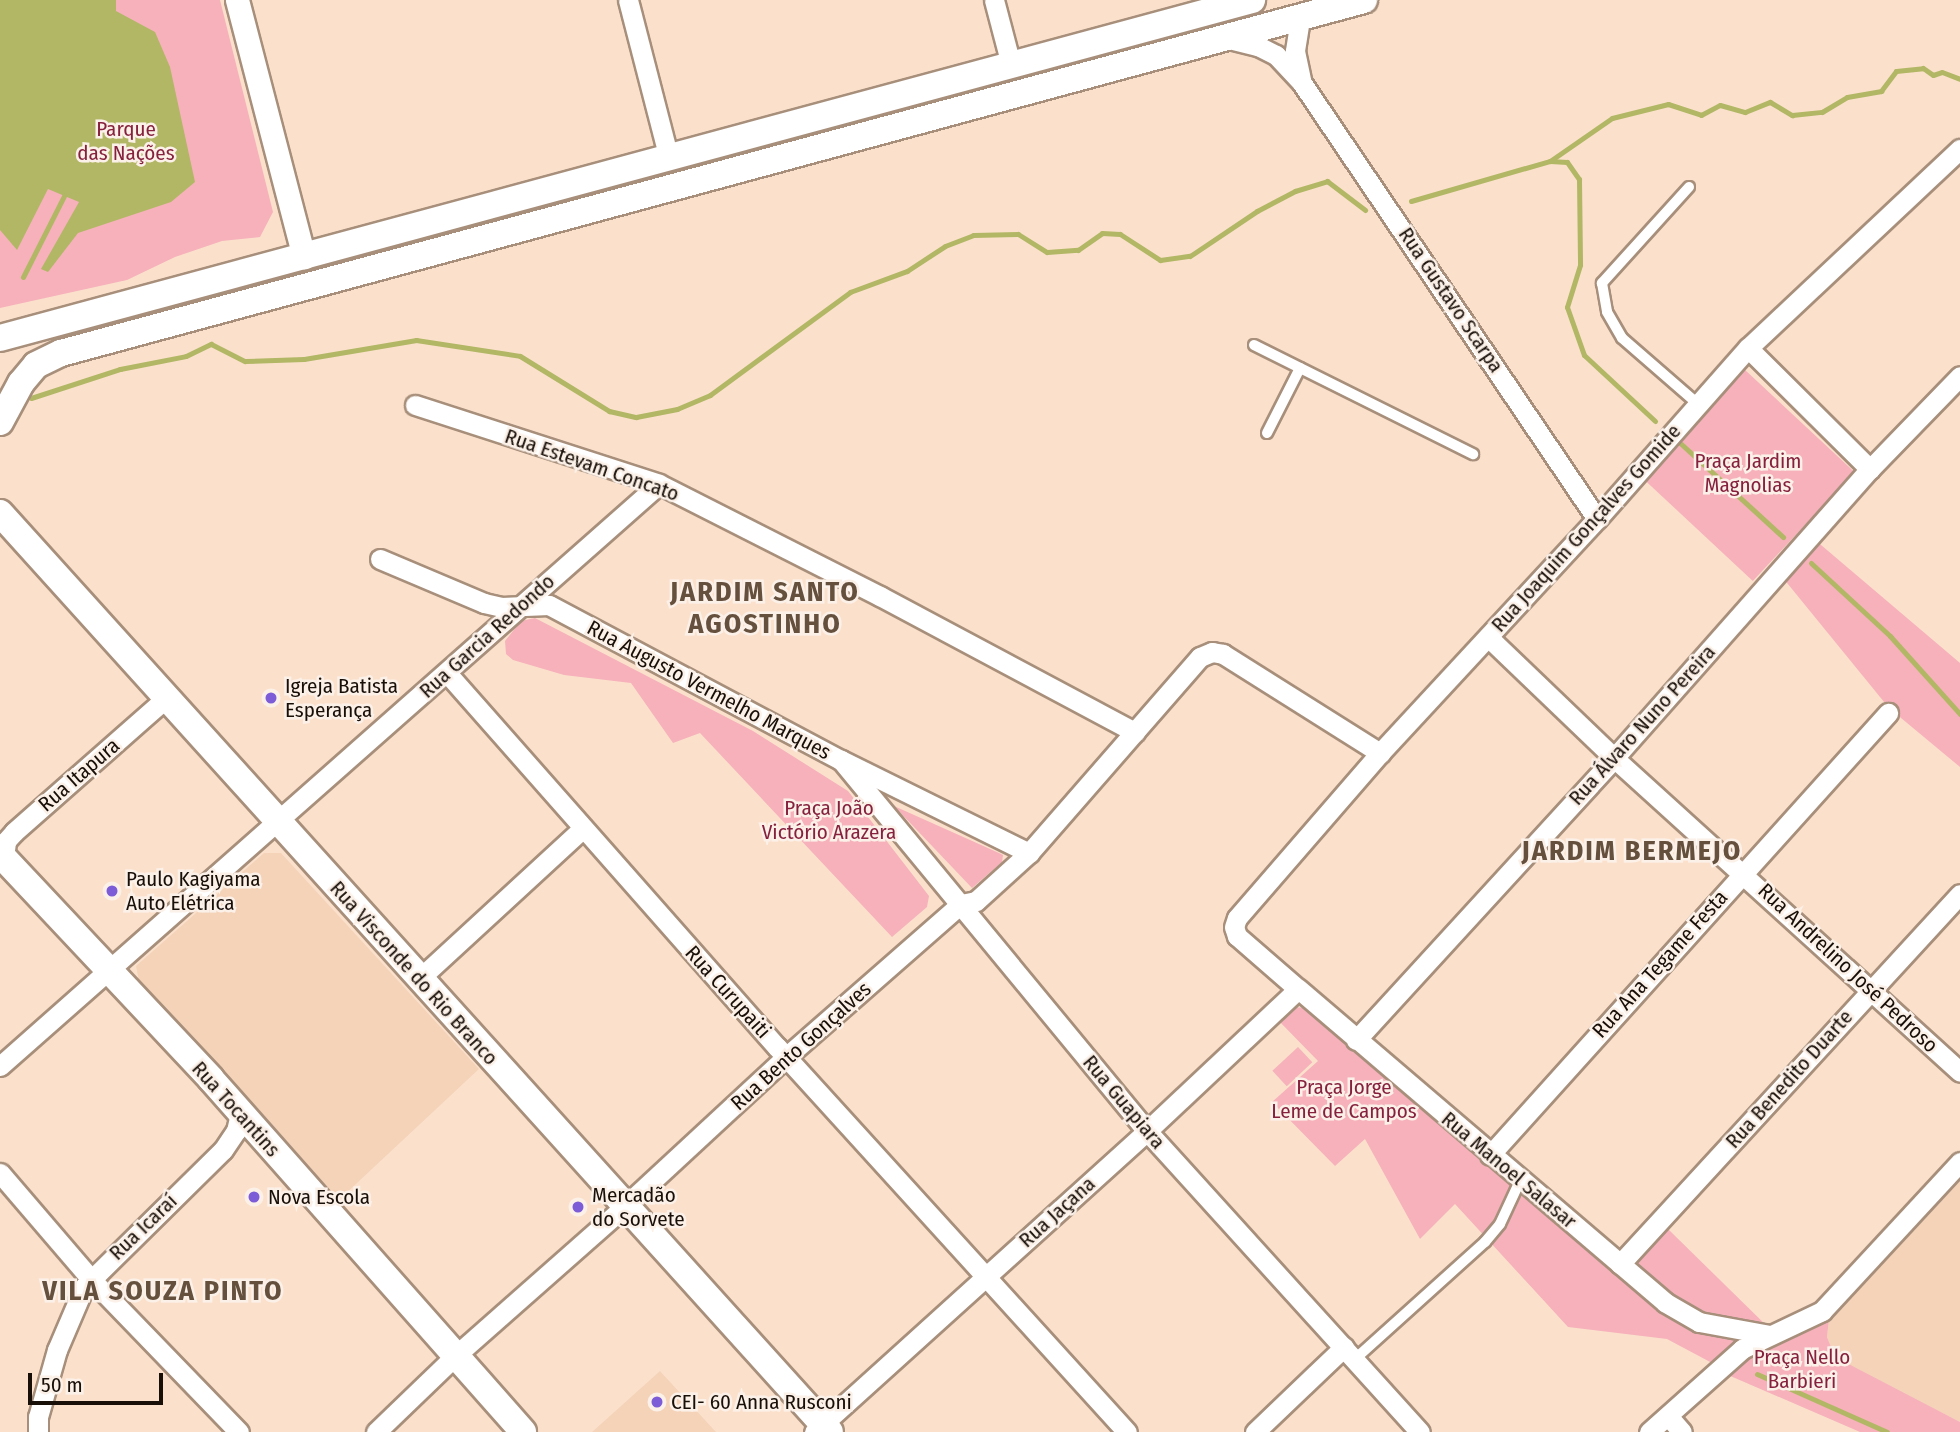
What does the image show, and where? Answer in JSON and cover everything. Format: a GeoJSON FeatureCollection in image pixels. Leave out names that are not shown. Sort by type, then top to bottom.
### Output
{"type":"FeatureCollection","features":[{"type":"Feature","properties":{"kind":"main road"},"geometry":{"type":"LineString","coordinates":[[0,338],[1252,0]]}},
{"type":"Feature","properties":{"kind":"main road"},"geometry":{"type":"LineString","coordinates":[[0,422],[21,383],[36,365],[61,353],[1364,0]]}},
{"type":"Feature","properties":{"kind":"main road","name":"Rua Visconde do Rio Branco"},"geometry":{"type":"LineString","coordinates":[[0,513],[626,1205],[822,1429]]}},
{"type":"Feature","properties":{"kind":"main road","name":"Rua Tocantins"},"geometry":{"type":"LineString","coordinates":[[2,856],[240,1113],[523,1432]]}},
{"type":"Feature","properties":{"kind":"street"},"geometry":{"type":"LineString","coordinates":[[237,0],[304,257]]}},
{"type":"Feature","properties":{"kind":"street"},"geometry":{"type":"LineString","coordinates":[[628,0],[669,158]]}},
{"type":"Feature","properties":{"kind":"street"},"geometry":{"type":"LineString","coordinates":[[994,0],[1011,65]]}},
{"type":"Feature","properties":{"kind":"street"},"geometry":{"type":"LineString","coordinates":[[1312,16],[1381,0]]}},
{"type":"Feature","properties":{"kind":"street","name":"Rua Gustavo Scarpa"},"geometry":{"type":"LineString","coordinates":[[1302,83],[1295,51],[1312,16]]}},
{"type":"Feature","properties":{"kind":"street","name":"Rua Gustavo Scarpa"},"geometry":{"type":"LineString","coordinates":[[1227,39],[1258,46],[1276,55],[1302,83],[1597,519]]}},
{"type":"Feature","properties":{"kind":"street","name":"Rua Joaquim Gonçalves Gomide"},"geometry":{"type":"LineString","coordinates":[[1234,927],[1237,918],[1380,753],[1597,519],[1748,348],[1960,149]]}},
{"type":"Feature","properties":{"kind":"street"},"geometry":{"type":"LineString","coordinates":[[1748,348],[1870,469]]}},
{"type":"Feature","properties":{"kind":"street","name":"Rua Álvaro Nuno Pereira"},"geometry":{"type":"LineString","coordinates":[[1356,1040],[1614,758],[1870,469],[1960,376]]}},
{"type":"Feature","properties":{"kind":"street","name":"Rua Estevam Concato"},"geometry":{"type":"LineString","coordinates":[[415,405],[659,484],[880,596],[1135,732]]}},
{"type":"Feature","properties":{"kind":"street","name":"Rua Garcia Redondo"},"geometry":{"type":"LineString","coordinates":[[0,1066],[659,484]]}},
{"type":"Feature","properties":{"kind":"street","name":"Rua Augusto Vermelho Marques"},"geometry":{"type":"LineString","coordinates":[[380,559],[484,603],[501,607],[549,605],[841,760],[1029,853]]}},
{"type":"Feature","properties":{"kind":"street","name":"Rua Andrelino José Pedroso"},"geometry":{"type":"LineString","coordinates":[[1488,637],[1614,758],[1743,872],[1960,1072]]}},
{"type":"Feature","properties":{"kind":"street","name":"Rua Bento Gonçalves"},"geometry":{"type":"LineString","coordinates":[[376,1432],[455,1356],[626,1205],[786,1057],[961,904],[976,901],[1029,853],[1200,657],[1212,652],[1223,654],[1380,753]]}},
{"type":"Feature","properties":{"kind":"street","name":"Rua Curupaiti"},"geometry":{"type":"LineString","coordinates":[[447,673],[786,1057],[1127,1432]]}},
{"type":"Feature","properties":{"kind":"street","name":"Rua Itapura"},"geometry":{"type":"LineString","coordinates":[[2,856],[6,841],[13,832],[166,698]]}},
{"type":"Feature","properties":{"kind":"street","name":"Rua Ana Tegame Festa"},"geometry":{"type":"LineString","coordinates":[[1490,1155],[1888,713]]}},
{"type":"Feature","properties":{"kind":"street","name":"Rua Guapiara"},"geometry":{"type":"LineString","coordinates":[[841,760],[1147,1131],[1420,1432]]}},
{"type":"Feature","properties":{"kind":"street"},"geometry":{"type":"LineString","coordinates":[[419,979],[583,828]]}},
{"type":"Feature","properties":{"kind":"street","name":"Rua Benedito Duarte"},"geometry":{"type":"LineString","coordinates":[[1620,1264],[1960,894]]}},
{"type":"Feature","properties":{"kind":"street","name":"Rua Manoel Salasar"},"geometry":{"type":"LineString","coordinates":[[1234,927],[1237,936],[1356,1040],[1665,1302],[1699,1322],[1740,1339]]}},
{"type":"Feature","properties":{"kind":"street","name":"Rua Jaçana"},"geometry":{"type":"LineString","coordinates":[[822,1429],[1298,989]]}},
{"type":"Feature","properties":{"kind":"street","name":"Rua Icaraí"},"geometry":{"type":"LineString","coordinates":[[38,1432],[38,1417],[57,1350],[83,1287],[223,1150],[236,1131],[240,1113]]}},
{"type":"Feature","properties":{"kind":"street"},"geometry":{"type":"LineString","coordinates":[[1649,1432],[1668,1416],[1740,1339],[1770,1335],[1822,1311],[1960,1162]]}},
{"type":"Feature","properties":{"kind":"street"},"geometry":{"type":"LineString","coordinates":[[0,1173],[91,1279],[239,1432]]}},
{"type":"Feature","properties":{"kind":"street"},"geometry":{"type":"LineString","coordinates":[[1255,1432],[1350,1353]]}},
{"type":"Feature","properties":{"kind":"street"},"geometry":{"type":"LineString","coordinates":[[1668,1416],[1682,1432]]}},
{"type":"Feature","properties":{"kind":"lane"},"geometry":{"type":"LineString","coordinates":[[1689,187],[1602,283],[1607,312],[1622,338],[1698,404]]}},
{"type":"Feature","properties":{"kind":"lane"},"geometry":{"type":"LineString","coordinates":[[1254,345],[1473,454]]}},
{"type":"Feature","properties":{"kind":"lane"},"geometry":{"type":"LineString","coordinates":[[1267,433],[1300,368]]}},
{"type":"Feature","properties":{"kind":"lane"},"geometry":{"type":"LineString","coordinates":[[1350,1353],[1485,1242],[1500,1224],[1520,1181]]}},
{"type":"Feature","properties":{"kind":"shaded area"},"geometry":{"type":"Polygon","coordinates":[[[0,0],[116,0],[116,11],[155,32],[170,67],[195,182],[171,202],[78,233],[48,272],[41,269],[79,202],[48,189],[17,250],[0,230],[0,0]]]}},
{"type":"Feature","properties":{"kind":"shaded area"},"geometry":{"type":"Polygon","coordinates":[[[264,853],[281,853],[479,1069],[341,1198],[327,1194],[139,981],[136,966],[264,853]]]}},
{"type":"Feature","properties":{"kind":"shaded area"},"geometry":{"type":"Polygon","coordinates":[[[1960,1178],[1960,1422],[1843,1364],[1835,1357],[1827,1337],[1829,1319],[1960,1178]]]}},
{"type":"Feature","properties":{"kind":"shaded area","name":"CEI- 60 Anna Rusconi"},"geometry":{"type":"Polygon","coordinates":[[[660,1371],[716,1432],[592,1432],[660,1371]]]}},
{"type":"Feature","properties":{"kind":"green space","name":"Parque das Nações"},"geometry":{"type":"Polygon","coordinates":[[[0,0],[220,0],[273,212],[260,237],[222,241],[175,257],[127,280],[0,308],[0,0]]]}},
{"type":"Feature","properties":{"kind":"green space","name":"Praça Jardim Magnolias"},"geometry":{"type":"Polygon","coordinates":[[[1744,369],[1854,472],[1753,581],[1642,478],[1744,369]]]}},
{"type":"Feature","properties":{"kind":"green space"},"geometry":{"type":"Polygon","coordinates":[[[1814,539],[1960,663],[1960,767],[1889,708],[1783,578],[1814,539]]]}},
{"type":"Feature","properties":{"kind":"green space","name":"Praça João Victório Arazera"},"geometry":{"type":"Polygon","coordinates":[[[535,618],[753,731],[848,791],[929,896],[927,907],[892,937],[700,733],[673,743],[631,683],[564,675],[513,660],[506,654],[505,641],[521,621],[535,618]]]}},
{"type":"Feature","properties":{"kind":"green space"},"geometry":{"type":"Polygon","coordinates":[[[894,806],[1003,855],[1002,862],[972,888],[894,806]]]}},
{"type":"Feature","properties":{"kind":"green space","name":"Praça Jorge Leme de Campos"},"geometry":{"type":"Polygon","coordinates":[[[1294,1007],[1306,1008],[1610,1263],[1729,1336],[1735,1342],[1732,1350],[1712,1363],[1667,1339],[1568,1327],[1455,1204],[1420,1239],[1365,1139],[1335,1166],[1272,1102],[1318,1061],[1277,1019],[1294,1007]]]}},
{"type":"Feature","properties":{"kind":"green space"},"geometry":{"type":"Polygon","coordinates":[[[1298,1047],[1312,1062],[1287,1086],[1272,1071],[1298,1047]]]}},
{"type":"Feature","properties":{"kind":"green space"},"geometry":{"type":"Polygon","coordinates":[[[1668,1229],[1772,1331],[1695,1314],[1634,1267],[1668,1229]]]}},
{"type":"Feature","properties":{"kind":"green space","name":"Praça Nello Barbieri"},"geometry":{"type":"Polygon","coordinates":[[[1829,1319],[1827,1337],[1835,1357],[1960,1422],[1960,1432],[1860,1432],[1728,1375],[1735,1363],[1758,1348],[1829,1319]]]}},
{"type":"Feature","properties":{"kind":"waterway"},"geometry":{"type":"LineString","coordinates":[[1411,201],[1550,161],[1612,118],[1668,104],[1701,115],[1720,105],[1745,112],[1770,102],[1792,115],[1822,112],[1847,97],[1881,91],[1896,71],[1923,68],[1933,75],[1942,72],[1960,79]]}},
{"type":"Feature","properties":{"kind":"waterway"},"geometry":{"type":"LineString","coordinates":[[1550,161],[1567,162],[1579,179],[1580,265],[1567,307],[1584,355],[1655,421]]}},
{"type":"Feature","properties":{"kind":"waterway"},"geometry":{"type":"LineString","coordinates":[[31,398],[120,369],[186,356],[211,344],[245,361],[304,359],[416,340],[520,356],[609,411],[636,417],[677,409],[710,395],[850,292],[907,271],[945,246],[973,235],[1018,234],[1047,252],[1078,250],[1102,233],[1120,234],[1160,260],[1190,256],[1257,211],[1295,191],[1327,181],[1365,210]]}},
{"type":"Feature","properties":{"kind":"waterway"},"geometry":{"type":"LineString","coordinates":[[23,277],[64,196]]}},
{"type":"Feature","properties":{"kind":"waterway"},"geometry":{"type":"LineString","coordinates":[[1679,442],[1783,537]]}},
{"type":"Feature","properties":{"kind":"waterway"},"geometry":{"type":"LineString","coordinates":[[1811,563],[1890,636],[1960,714]]}},
{"type":"Feature","properties":{"kind":"waterway"},"geometry":{"type":"LineString","coordinates":[[1757,1374],[1887,1432]]}},
{"type":"Feature","properties":{"kind":"place","name":"Igreja Batista Esperança"},"geometry":{"type":"Point","coordinates":[271,698]}},
{"type":"Feature","properties":{"kind":"place","name":"Paulo Kagiyama Auto Elétrica"},"geometry":{"type":"Point","coordinates":[112,891]}},
{"type":"Feature","properties":{"kind":"place","name":"Nova Escola"},"geometry":{"type":"Point","coordinates":[254,1197]}},
{"type":"Feature","properties":{"kind":"place","name":"Mercadão do Sorvete"},"geometry":{"type":"Point","coordinates":[578,1207]}},
{"type":"Feature","properties":{"kind":"place","name":"CEI- 60 Anna Rusconi"},"geometry":{"type":"Point","coordinates":[657,1402]}},
{"type":"Feature","properties":{"kind":"district","name":"JARDIM SANTO AGOSTINHO"},"geometry":{"type":"Point","coordinates":[765,608]}},
{"type":"Feature","properties":{"kind":"district","name":"JARDIM BERMEJO"},"geometry":{"type":"Point","coordinates":[1632,851]}},
{"type":"Feature","properties":{"kind":"district","name":"VILA SOUZA PINTO"},"geometry":{"type":"Point","coordinates":[163,1291]}}]}
